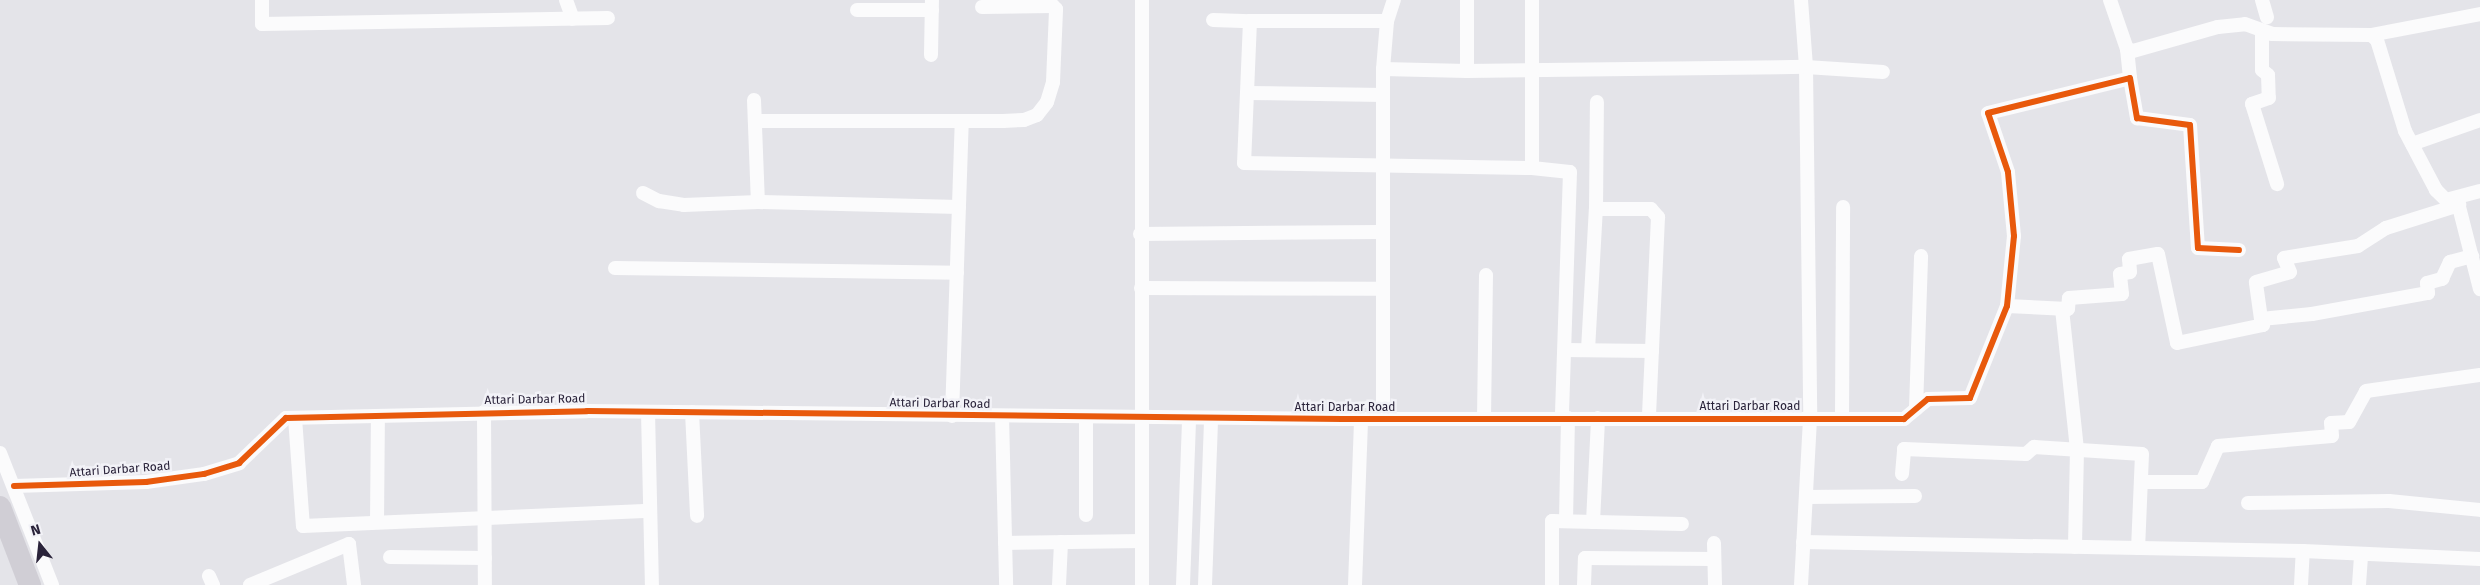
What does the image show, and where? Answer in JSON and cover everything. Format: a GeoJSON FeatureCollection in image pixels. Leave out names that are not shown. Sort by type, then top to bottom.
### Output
{"type":"FeatureCollection","features":[{"type":"Feature","properties":{"kind":"main road"},"geometry":{"type":"LineString","coordinates":[[0,507],[30,585]]}},
{"type":"Feature","properties":{"kind":"street"},"geometry":{"type":"LineString","coordinates":[[262,0],[262,24],[608,18]]}},
{"type":"Feature","properties":{"kind":"street"},"geometry":{"type":"LineString","coordinates":[[566,0],[573,19]]}},
{"type":"Feature","properties":{"kind":"street"},"geometry":{"type":"LineString","coordinates":[[1142,0],[1140,234],[1142,585]]}},
{"type":"Feature","properties":{"kind":"street"},"geometry":{"type":"LineString","coordinates":[[1383,419],[1381,232],[1383,69],[1387,21],[1394,0]]}},
{"type":"Feature","properties":{"kind":"street"},"geometry":{"type":"LineString","coordinates":[[1467,71],[1468,0]]}},
{"type":"Feature","properties":{"kind":"street"},"geometry":{"type":"LineString","coordinates":[[1532,0],[1532,168]]}},
{"type":"Feature","properties":{"kind":"street"},"geometry":{"type":"LineString","coordinates":[[1801,0],[1806,67],[1810,419],[1801,585]]}},
{"type":"Feature","properties":{"kind":"street"},"geometry":{"type":"LineString","coordinates":[[2110,0],[2127,49],[2137,118],[2190,125],[2198,248],[2239,250]]}},
{"type":"Feature","properties":{"kind":"street"},"geometry":{"type":"LineString","coordinates":[[2262,0],[2267,17]]}},
{"type":"Feature","properties":{"kind":"street"},"geometry":{"type":"LineString","coordinates":[[857,10],[932,5],[931,56]]}},
{"type":"Feature","properties":{"kind":"street"},"geometry":{"type":"LineString","coordinates":[[755,121],[962,122],[1024,120],[1037,115],[1048,102],[1053,82],[1056,9],[1053,6],[982,7]]}},
{"type":"Feature","properties":{"kind":"street"},"geometry":{"type":"LineString","coordinates":[[2127,49],[2133,51],[2218,27],[2245,24],[2262,33],[2370,35],[2480,14]]}},
{"type":"Feature","properties":{"kind":"street"},"geometry":{"type":"LineString","coordinates":[[1213,20],[1387,21]]}},
{"type":"Feature","properties":{"kind":"street"},"geometry":{"type":"LineString","coordinates":[[1250,21],[1244,163],[1382,168],[1532,168],[1570,172],[1565,350],[1566,521]]}},
{"type":"Feature","properties":{"kind":"street"},"geometry":{"type":"LineString","coordinates":[[2262,33],[2262,70],[2268,75],[2269,98],[2252,104],[2277,184]]}},
{"type":"Feature","properties":{"kind":"street"},"geometry":{"type":"LineString","coordinates":[[2370,35],[2377,40],[2412,144],[2436,190],[2446,200],[2458,202]]}},
{"type":"Feature","properties":{"kind":"street"},"geometry":{"type":"LineString","coordinates":[[1383,69],[1532,71],[1806,67],[1883,72]]}},
{"type":"Feature","properties":{"kind":"street"},"geometry":{"type":"LineString","coordinates":[[2130,78],[1988,113],[2008,172],[2014,236],[2007,306],[2068,309],[2068,298],[2122,294],[2120,274],[2130,272],[2129,259],[2158,254],[2177,343],[2263,325],[2256,282],[2290,272],[2284,258],[2358,246],[2386,228],[2458,202],[2480,191]]}},
{"type":"Feature","properties":{"kind":"street"},"geometry":{"type":"LineString","coordinates":[[1246,93],[1383,95]]}},
{"type":"Feature","properties":{"kind":"street"},"geometry":{"type":"LineString","coordinates":[[754,100],[758,202]]}},
{"type":"Feature","properties":{"kind":"street"},"geometry":{"type":"LineString","coordinates":[[1588,350],[1596,208],[1597,102]]}},
{"type":"Feature","properties":{"kind":"street"},"geometry":{"type":"LineString","coordinates":[[2412,144],[2480,120]]}},
{"type":"Feature","properties":{"kind":"street"},"geometry":{"type":"LineString","coordinates":[[952,416],[962,122]]}},
{"type":"Feature","properties":{"kind":"street"},"geometry":{"type":"LineString","coordinates":[[642,193],[659,201],[684,204],[758,202],[959,207]]}},
{"type":"Feature","properties":{"kind":"street"},"geometry":{"type":"LineString","coordinates":[[2458,202],[2475,258],[2480,289]]}},
{"type":"Feature","properties":{"kind":"street"},"geometry":{"type":"LineString","coordinates":[[1842,419],[1843,207]]}},
{"type":"Feature","properties":{"kind":"street"},"geometry":{"type":"LineString","coordinates":[[1596,208],[1651,209],[1658,216],[1649,418]]}},
{"type":"Feature","properties":{"kind":"street"},"geometry":{"type":"LineString","coordinates":[[1140,234],[1381,232]]}},
{"type":"Feature","properties":{"kind":"street"},"geometry":{"type":"LineString","coordinates":[[1916,409],[1921,256]]}},
{"type":"Feature","properties":{"kind":"street"},"geometry":{"type":"LineString","coordinates":[[2261,319],[2312,314],[2428,293],[2427,283],[2442,280],[2450,262],[2475,258]]}},
{"type":"Feature","properties":{"kind":"street"},"geometry":{"type":"LineString","coordinates":[[615,268],[957,273]]}},
{"type":"Feature","properties":{"kind":"street"},"geometry":{"type":"LineString","coordinates":[[1484,418],[1486,275]]}},
{"type":"Feature","properties":{"kind":"street"},"geometry":{"type":"LineString","coordinates":[[1141,288],[1382,289]]}},
{"type":"Feature","properties":{"kind":"street","name":"Attari Darbar Road"},"geometry":{"type":"LineString","coordinates":[[14,486],[146,482],[204,474],[239,463],[286,418],[484,412],[692,412],[1361,419],[1904,419],[1928,399],[1970,398],[2007,306]]}},
{"type":"Feature","properties":{"kind":"street"},"geometry":{"type":"LineString","coordinates":[[2062,309],[2076,450],[2075,547]]}},
{"type":"Feature","properties":{"kind":"street"},"geometry":{"type":"LineString","coordinates":[[1565,350],[1652,351]]}},
{"type":"Feature","properties":{"kind":"street"},"geometry":{"type":"LineString","coordinates":[[2141,482],[2202,482],[2218,446],[2332,436],[2331,423],[2349,422],[2366,391],[2480,374]]}},
{"type":"Feature","properties":{"kind":"street"},"geometry":{"type":"LineString","coordinates":[[484,412],[485,585]]}},
{"type":"Feature","properties":{"kind":"street"},"geometry":{"type":"LineString","coordinates":[[648,412],[652,585]]}},
{"type":"Feature","properties":{"kind":"street"},"geometry":{"type":"LineString","coordinates":[[692,412],[697,516]]}},
{"type":"Feature","properties":{"kind":"street"},"geometry":{"type":"LineString","coordinates":[[377,522],[378,416]]}},
{"type":"Feature","properties":{"kind":"street"},"geometry":{"type":"LineString","coordinates":[[1002,416],[1006,585]]}},
{"type":"Feature","properties":{"kind":"street"},"geometry":{"type":"LineString","coordinates":[[1086,417],[1086,515]]}},
{"type":"Feature","properties":{"kind":"street"},"geometry":{"type":"LineString","coordinates":[[295,418],[303,526],[485,516],[650,511]]}},
{"type":"Feature","properties":{"kind":"street"},"geometry":{"type":"LineString","coordinates":[[1183,585],[1189,418]]}},
{"type":"Feature","properties":{"kind":"street"},"geometry":{"type":"LineString","coordinates":[[1205,585],[1211,418]]}},
{"type":"Feature","properties":{"kind":"street"},"geometry":{"type":"LineString","coordinates":[[1593,522],[1598,418]]}},
{"type":"Feature","properties":{"kind":"street"},"geometry":{"type":"LineString","coordinates":[[1355,585],[1361,419]]}},
{"type":"Feature","properties":{"kind":"street"},"geometry":{"type":"LineString","coordinates":[[1902,474],[1904,449],[2026,454],[2034,447],[2142,454],[2138,548]]}},
{"type":"Feature","properties":{"kind":"street"},"geometry":{"type":"LineString","coordinates":[[0,453],[52,585]]}},
{"type":"Feature","properties":{"kind":"street"},"geometry":{"type":"LineString","coordinates":[[1806,497],[1916,496]]}},
{"type":"Feature","properties":{"kind":"street"},"geometry":{"type":"LineString","coordinates":[[2248,503],[2389,501],[2480,510]]}},
{"type":"Feature","properties":{"kind":"street"},"geometry":{"type":"LineString","coordinates":[[1552,585],[1552,521],[1682,524]]}},
{"type":"Feature","properties":{"kind":"street"},"geometry":{"type":"LineString","coordinates":[[1005,543],[1142,541]]}},
{"type":"Feature","properties":{"kind":"street"},"geometry":{"type":"LineString","coordinates":[[1060,585],[1061,542]]}},
{"type":"Feature","properties":{"kind":"street"},"geometry":{"type":"LineString","coordinates":[[1803,542],[2302,552],[2480,559]]}},
{"type":"Feature","properties":{"kind":"street"},"geometry":{"type":"LineString","coordinates":[[1714,543],[1715,585]]}},
{"type":"Feature","properties":{"kind":"street"},"geometry":{"type":"LineString","coordinates":[[250,585],[278,580],[349,544],[354,585]]}},
{"type":"Feature","properties":{"kind":"street"},"geometry":{"type":"LineString","coordinates":[[2301,585],[2302,552]]}},
{"type":"Feature","properties":{"kind":"street"},"geometry":{"type":"LineString","coordinates":[[2359,585],[2361,554]]}},
{"type":"Feature","properties":{"kind":"street"},"geometry":{"type":"LineString","coordinates":[[390,557],[485,558]]}},
{"type":"Feature","properties":{"kind":"street"},"geometry":{"type":"LineString","coordinates":[[1584,585],[1585,558],[1714,559]]}},
{"type":"Feature","properties":{"kind":"cycle path"},"geometry":{"type":"LineString","coordinates":[[14,486],[146,482],[204,474],[239,463],[286,418],[587,411],[1342,419],[1904,419],[1928,399],[1970,398],[2007,306],[2014,236],[2008,172],[1988,113],[2130,78],[2137,118],[2190,125],[2198,248],[2239,250]]}}]}
